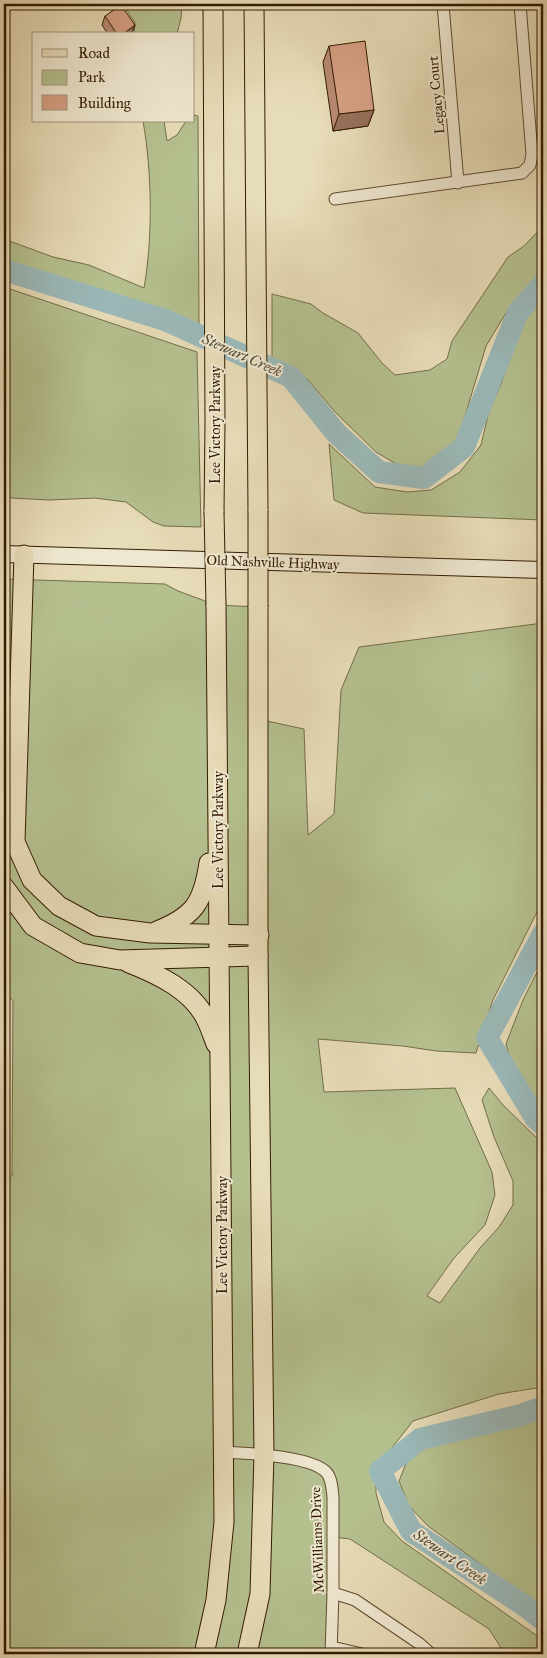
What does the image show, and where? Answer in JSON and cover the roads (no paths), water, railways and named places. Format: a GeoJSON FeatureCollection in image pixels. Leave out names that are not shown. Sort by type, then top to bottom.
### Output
{"type":"FeatureCollection","features":[{"type":"Feature","properties":{"kind":"main road","name":"Lee Victory Parkway"},"geometry":{"type":"LineString","coordinates":[[204,1654],[216,1600],[224,1522],[220,957],[218,934],[214,512],[216,423],[213,4]]}},
{"type":"Feature","properties":{"kind":"main road"},"geometry":{"type":"LineString","coordinates":[[247,1654],[260,1594],[264,1454],[258,956],[258,511],[254,4]]}},
{"type":"Feature","properties":{"kind":"main road","name":"Old Nashville Highway"},"geometry":{"type":"LineString","coordinates":[[4,554],[543,570]]}},
{"type":"Feature","properties":{"kind":"main road"},"geometry":{"type":"LineString","coordinates":[[24,555],[15,842],[32,880],[59,906],[96,926],[150,933],[259,935]]}},
{"type":"Feature","properties":{"kind":"main road"},"geometry":{"type":"LineString","coordinates":[[150,933],[181,920],[192,911],[200,899],[206,884],[209,861],[209,751],[217,717]]}},
{"type":"Feature","properties":{"kind":"main road"},"geometry":{"type":"LineString","coordinates":[[4,887],[33,926],[80,952],[120,960],[147,970],[170,982],[191,998],[206,1018],[220,1055]]}},
{"type":"Feature","properties":{"kind":"main road"},"geometry":{"type":"LineString","coordinates":[[120,960],[258,956]]}},
{"type":"Feature","properties":{"kind":"street","name":"Legacy Court"},"geometry":{"type":"LineString","coordinates":[[443,4],[458,183]]}},
{"type":"Feature","properties":{"kind":"street"},"geometry":{"type":"LineString","coordinates":[[335,200],[522,173],[530,166],[532,154],[520,4]]}},
{"type":"Feature","properties":{"kind":"street","name":"McWilliams Drive"},"geometry":{"type":"LineString","coordinates":[[223,1452],[264,1454],[310,1464],[326,1472],[331,1482],[334,1593],[332,1651]]}},
{"type":"Feature","properties":{"kind":"street"},"geometry":{"type":"LineString","coordinates":[[334,1593],[355,1600],[420,1644],[431,1654]]}},
{"type":"Feature","properties":{"kind":"street"},"geometry":{"type":"LineString","coordinates":[[332,1651],[362,1654]]}},
{"type":"Feature","properties":{"kind":"waterway","name":"Stewart Creek"},"geometry":{"type":"LineString","coordinates":[[4,270],[165,320],[291,377],[336,433],[379,472],[424,478],[464,447],[518,312],[543,284]]}},
{"type":"Feature","properties":{"kind":"waterway","name":"Stewart Creek"},"geometry":{"type":"LineString","coordinates":[[543,934],[487,1038],[536,1119],[543,1125]]}},
{"type":"Feature","properties":{"kind":"waterway","name":"Stewart Creek"},"geometry":{"type":"LineString","coordinates":[[543,1407],[521,1415],[420,1439],[380,1471],[411,1531],[525,1606],[543,1620]]}}]}
